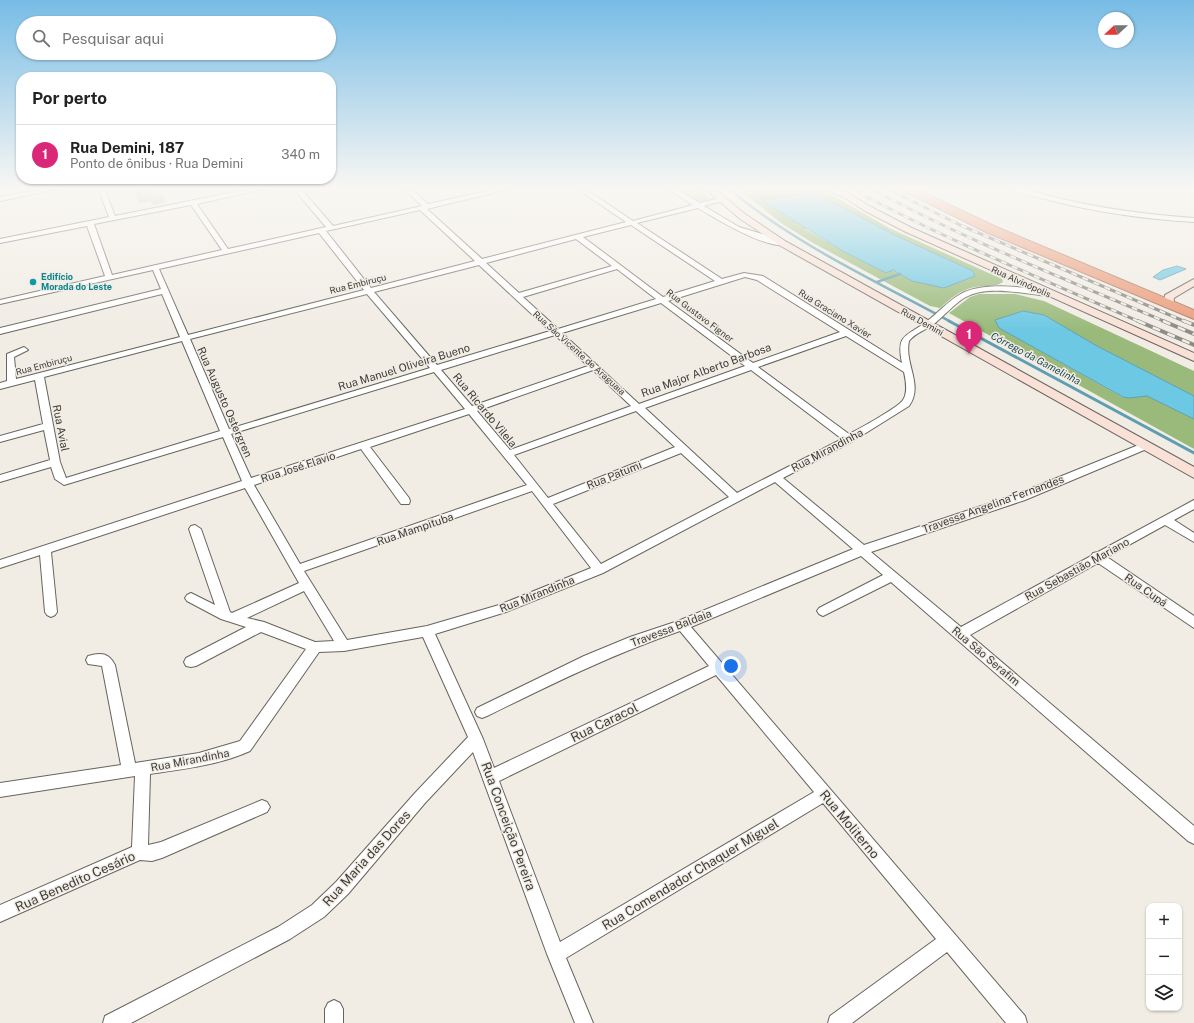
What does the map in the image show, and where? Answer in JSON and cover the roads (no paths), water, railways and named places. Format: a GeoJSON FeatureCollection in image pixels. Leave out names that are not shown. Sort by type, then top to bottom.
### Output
{"type":"FeatureCollection","features":[{"type":"Feature","properties":{"kind":"highway"},"geometry":{"type":"LineString","coordinates":[[1007,236],[1169,301],[1194,308]]}},
{"type":"Feature","properties":{"kind":"highway"},"geometry":{"type":"LineString","coordinates":[[1018,236],[1169,301],[1194,315]]}},
{"type":"Feature","properties":{"kind":"street"},"geometry":{"type":"LineString","coordinates":[[0,241],[26,236]]}},
{"type":"Feature","properties":{"kind":"street"},"geometry":{"type":"LineString","coordinates":[[94,236],[109,277]]}},
{"type":"Feature","properties":{"kind":"street"},"geometry":{"type":"LineString","coordinates":[[216,236],[226,251]]}},
{"type":"Feature","properties":{"kind":"street"},"geometry":{"type":"LineString","coordinates":[[0,302],[295,236]]}},
{"type":"Feature","properties":{"kind":"street","name":"Rua Ricardo Vilela"},"geometry":{"type":"LineString","coordinates":[[326,236],[370,292],[508,454],[599,570]]}},
{"type":"Feature","properties":{"kind":"street","name":"Rua São Vicente de Araguaia"},"geometry":{"type":"LineString","coordinates":[[454,236],[556,333],[639,407],[736,498]]}},
{"type":"Feature","properties":{"kind":"street","name":"Rua Embiruçu"},"geometry":{"type":"LineString","coordinates":[[0,386],[370,292],[583,236]]}},
{"type":"Feature","properties":{"kind":"street"},"geometry":{"type":"LineString","coordinates":[[649,236],[721,282]]}},
{"type":"Feature","properties":{"kind":"street","name":"Rua Demini"},"geometry":{"type":"LineString","coordinates":[[757,236],[782,243],[935,318],[1145,446],[1194,473]]}},
{"type":"Feature","properties":{"kind":"street"},"geometry":{"type":"LineString","coordinates":[[772,236],[782,243]]}},
{"type":"Feature","properties":{"kind":"street","name":"Rua Alvinópolis"},"geometry":{"type":"LineString","coordinates":[[920,236],[1008,276],[1194,357]]}},
{"type":"Feature","properties":{"kind":"street","name":"Rua Gustavo Figner"},"geometry":{"type":"LineString","coordinates":[[578,237],[849,439]]}},
{"type":"Feature","properties":{"kind":"street","name":"Rua Augusto Ostergren"},"geometry":{"type":"LineString","coordinates":[[155,267],[184,339],[248,483],[306,585],[344,646]]}},
{"type":"Feature","properties":{"kind":"street"},"geometry":{"type":"LineString","coordinates":[[517,296],[617,267]]}},
{"type":"Feature","properties":{"kind":"street","name":"Rua Manuel Oliveira Bueno"},"geometry":{"type":"LineString","coordinates":[[64,482],[226,434],[721,282],[750,275]]}},
{"type":"Feature","properties":{"kind":"street","name":"Rua Graciano Xavier"},"geometry":{"type":"LineString","coordinates":[[750,275],[760,278],[908,371]]}},
{"type":"Feature","properties":{"kind":"street"},"geometry":{"type":"LineString","coordinates":[[1007,290],[1010,282],[1008,276]]}},
{"type":"Feature","properties":{"kind":"street"},"geometry":{"type":"LineString","coordinates":[[1169,301],[1194,282]]}},
{"type":"Feature","properties":{"kind":"street","name":"Rua Mirandinha"},"geometry":{"type":"LineString","coordinates":[[0,790],[199,760],[236,750],[245,746],[315,647],[344,646],[427,631],[502,609],[599,570],[849,439],[900,408],[910,400],[911,395],[904,354],[905,341],[907,337],[935,318],[961,296],[973,291],[1007,290],[1049,294]]}},
{"type":"Feature","properties":{"kind":"street"},"geometry":{"type":"LineString","coordinates":[[0,331],[164,291]]}},
{"type":"Feature","properties":{"kind":"street","name":"Rua Major Alberto Barbosa"},"geometry":{"type":"LineString","coordinates":[[508,454],[845,332]]}},
{"type":"Feature","properties":{"kind":"street"},"geometry":{"type":"LineString","coordinates":[[12,383],[10,356],[24,350]]}},
{"type":"Feature","properties":{"kind":"street","name":"Rua José Flavio"},"geometry":{"type":"LineString","coordinates":[[0,564],[364,446],[594,367]]}},
{"type":"Feature","properties":{"kind":"street","name":"Rua Avial"},"geometry":{"type":"LineString","coordinates":[[39,376],[58,477],[64,482]]}},
{"type":"Feature","properties":{"kind":"street"},"geometry":{"type":"LineString","coordinates":[[0,439],[48,426]]}},
{"type":"Feature","properties":{"kind":"street"},"geometry":{"type":"LineString","coordinates":[[364,446],[405,502]]}},
{"type":"Feature","properties":{"kind":"street","name":"Travessa Angelina Fernandes"},"geometry":{"type":"LineString","coordinates":[[863,550],[1021,497],[1145,446]]}},
{"type":"Feature","properties":{"kind":"street","name":"Rua Patumi"},"geometry":{"type":"LineString","coordinates":[[546,503],[683,448]]}},
{"type":"Feature","properties":{"kind":"street"},"geometry":{"type":"LineString","coordinates":[[0,479],[55,462]]}},
{"type":"Feature","properties":{"kind":"street","name":"Rua São Serafim"},"geometry":{"type":"LineString","coordinates":[[776,477],[863,550],[1194,836]]}},
{"type":"Feature","properties":{"kind":"street","name":"Rua Mampituba"},"geometry":{"type":"LineString","coordinates":[[297,569],[442,520],[533,487]]}},
{"type":"Feature","properties":{"kind":"street","name":"Rua Sebastião Mariano"},"geometry":{"type":"LineString","coordinates":[[960,634],[1097,556],[1194,504]]}},
{"type":"Feature","properties":{"kind":"street"},"geometry":{"type":"LineString","coordinates":[[1166,520],[1194,538]]}},
{"type":"Feature","properties":{"kind":"street"},"geometry":{"type":"LineString","coordinates":[[195,529],[229,618]]}},
{"type":"Feature","properties":{"kind":"street"},"geometry":{"type":"LineString","coordinates":[[45,549],[51,612]]}},
{"type":"Feature","properties":{"kind":"street","name":"Travessa Baldaia"},"geometry":{"type":"LineString","coordinates":[[482,712],[589,660],[635,641],[682,625],[863,550]]}},
{"type":"Feature","properties":{"kind":"street","name":"Rua Cupá"},"geometry":{"type":"LineString","coordinates":[[1097,556],[1194,623]]}},
{"type":"Feature","properties":{"kind":"street"},"geometry":{"type":"LineString","coordinates":[[823,611],[892,576]]}},
{"type":"Feature","properties":{"kind":"street"},"geometry":{"type":"LineString","coordinates":[[229,618],[306,585]]}},
{"type":"Feature","properties":{"kind":"street"},"geometry":{"type":"LineString","coordinates":[[191,598],[229,618],[260,626],[315,647]]}},
{"type":"Feature","properties":{"kind":"street","name":"Rua Moliterno"},"geometry":{"type":"LineString","coordinates":[[682,625],[1018,1023]]}},
{"type":"Feature","properties":{"kind":"street"},"geometry":{"type":"LineString","coordinates":[[191,662],[260,626]]}},
{"type":"Feature","properties":{"kind":"street","name":"Rua Conceição Pereira"},"geometry":{"type":"LineString","coordinates":[[427,631],[476,739],[556,954],[584,1023]]}},
{"type":"Feature","properties":{"kind":"street","name":"Rua Benedito Cesário"},"geometry":{"type":"LineString","coordinates":[[0,914],[140,852],[136,769],[108,665],[104,659],[93,660]]}},
{"type":"Feature","properties":{"kind":"street","name":"Rua Caracol"},"geometry":{"type":"LineString","coordinates":[[491,777],[718,668]]}},
{"type":"Feature","properties":{"kind":"street","name":"Rua Maria das Dores"},"geometry":{"type":"LineString","coordinates":[[112,1023],[284,933],[318,911],[342,888],[420,798],[476,739]]}},
{"type":"Feature","properties":{"kind":"street","name":"Rua Comendador Chaquer Miguel"},"geometry":{"type":"LineString","coordinates":[[556,954],[824,794]]}},
{"type":"Feature","properties":{"kind":"street"},"geometry":{"type":"LineString","coordinates":[[140,852],[152,853],[162,850],[262,807]]}},
{"type":"Feature","properties":{"kind":"street"},"geometry":{"type":"LineString","coordinates":[[837,1023],[948,941]]}},
{"type":"Feature","properties":{"kind":"water"},"geometry":{"type":"Polygon","coordinates":[[[818,236],[897,236],[973,271],[975,276],[944,288],[912,281],[893,270],[886,273],[841,250],[818,236]]]}},
{"type":"Feature","properties":{"kind":"water"},"geometry":{"type":"Polygon","coordinates":[[[1177,266],[1186,269],[1160,280],[1153,277],[1163,270],[1177,266]]]}},
{"type":"Feature","properties":{"kind":"water"},"geometry":{"type":"Polygon","coordinates":[[[1023,311],[1044,315],[1097,346],[1194,396],[1194,419],[1147,396],[1129,398],[1123,397],[999,328],[995,320],[1023,311]]]}},
{"type":"Feature","properties":{"kind":"waterway","name":"Córrego da Gamelinha"},"geometry":{"type":"LineString","coordinates":[[794,236],[836,261],[951,322]]}},
{"type":"Feature","properties":{"kind":"waterway"},"geometry":{"type":"LineString","coordinates":[[877,282],[900,274]]}},
{"type":"Feature","properties":{"kind":"waterway","name":"Córrego da Gamelinha"},"geometry":{"type":"LineString","coordinates":[[949,321],[1194,453]]}},
{"type":"Feature","properties":{"kind":"railway"},"geometry":{"type":"LineString","coordinates":[[946,236],[1140,322]]}},
{"type":"Feature","properties":{"kind":"railway"},"geometry":{"type":"LineString","coordinates":[[965,236],[1166,322]]}},
{"type":"Feature","properties":{"kind":"railway"},"geometry":{"type":"LineString","coordinates":[[985,236],[1186,322]]}},
{"type":"Feature","properties":{"kind":"railway"},"geometry":{"type":"LineString","coordinates":[[1138,321],[1194,345]]}},
{"type":"Feature","properties":{"kind":"railway"},"geometry":{"type":"LineString","coordinates":[[1163,321],[1194,334]]}},
{"type":"Feature","properties":{"kind":"railway"},"geometry":{"type":"LineString","coordinates":[[1184,321],[1194,325]]}},
{"type":"Feature","properties":{"kind":"place","name":"Edifício Morada do Leste"},"geometry":{"type":"Point","coordinates":[33,282]}},
{"type":"Feature","properties":{"kind":"place","name":"Rua Demini, 187"},"geometry":{"type":"Point","coordinates":[969,354]}}]}
